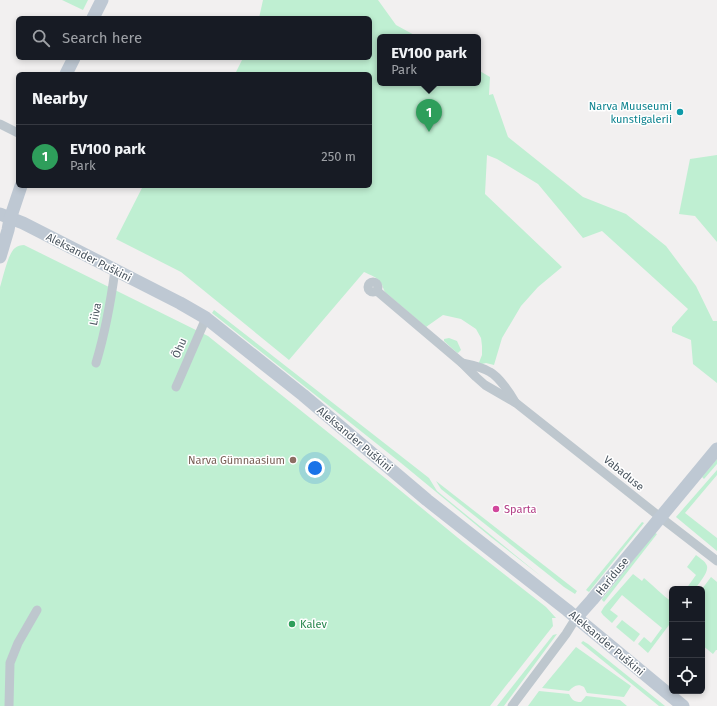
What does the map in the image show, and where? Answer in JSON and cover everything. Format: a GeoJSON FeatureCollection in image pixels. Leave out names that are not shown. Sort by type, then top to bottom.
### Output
{"type":"FeatureCollection","features":[{"type":"Feature","properties":{"kind":"main road"},"geometry":{"type":"LineString","coordinates":[[94,16],[102,0]]}},
{"type":"Feature","properties":{"kind":"main road"},"geometry":{"type":"LineString","coordinates":[[67,72],[73,60]]}},
{"type":"Feature","properties":{"kind":"main road"},"geometry":{"type":"LineString","coordinates":[[0,257],[8,230],[5,216],[20,188]]}},
{"type":"Feature","properties":{"kind":"main road","name":"Aleksander Puškini"},"geometry":{"type":"LineString","coordinates":[[5,216],[23,223],[180,303],[206,318],[302,394],[427,500],[576,618],[683,706]]}},
{"type":"Feature","properties":{"kind":"main road","name":"Hariduse"},"geometry":{"type":"LineString","coordinates":[[576,618],[717,449]]}},
{"type":"Feature","properties":{"kind":"street"},"geometry":{"type":"LineString","coordinates":[[0,124],[16,132]]}},
{"type":"Feature","properties":{"kind":"street","name":"Liiva"},"geometry":{"type":"LineString","coordinates":[[96,363],[113,287],[114,270]]}},
{"type":"Feature","properties":{"kind":"street","name":"Vabaduse"},"geometry":{"type":"LineString","coordinates":[[377,291],[462,363],[485,385],[516,403],[717,561]]}},
{"type":"Feature","properties":{"kind":"street","name":"Õhu"},"geometry":{"type":"LineString","coordinates":[[176,388],[206,318]]}},
{"type":"Feature","properties":{"kind":"street","name":"Vabaduse"},"geometry":{"type":"LineString","coordinates":[[462,363],[492,373],[516,403]]}},
{"type":"Feature","properties":{"kind":"street"},"geometry":{"type":"LineString","coordinates":[[9,706],[10,662],[18,643],[37,610]]}},
{"type":"Feature","properties":{"kind":"street","name":"Hariduse"},"geometry":{"type":"LineString","coordinates":[[512,706],[566,634],[576,618]]}},
{"type":"Feature","properties":{"kind":"green space"},"geometry":{"type":"Polygon","coordinates":[[[62,0],[88,0],[83,10],[62,0]]]}},
{"type":"Feature","properties":{"kind":"green space"},"geometry":{"type":"Polygon","coordinates":[[[263,0],[378,0],[396,25],[412,34],[377,34],[377,86],[481,86],[481,72],[490,77],[489,95],[493,94],[508,137],[583,197],[626,214],[666,246],[696,286],[713,321],[717,321],[717,383],[693,364],[691,340],[672,332],[672,327],[688,309],[602,231],[583,238],[538,184],[497,159],[487,155],[485,194],[562,267],[538,287],[521,306],[502,338],[494,365],[486,363],[478,365],[482,355],[482,346],[481,338],[476,329],[461,319],[443,315],[426,327],[385,292],[378,279],[364,272],[289,360],[181,272],[116,239],[142,188],[372,188],[372,72],[236,72],[242,60],[372,60],[372,16],[259,16],[263,0]]]}},
{"type":"Feature","properties":{"kind":"green space"},"geometry":{"type":"Polygon","coordinates":[[[717,155],[717,242],[695,216],[679,214],[690,159],[717,155]]]}},
{"type":"Feature","properties":{"kind":"green space"},"geometry":{"type":"Polygon","coordinates":[[[20,245],[24,245],[208,336],[463,542],[546,607],[556,618],[552,618],[553,626],[490,706],[0,706],[0,287],[12,251],[20,245]]]}},
{"type":"Feature","properties":{"kind":"green space"},"geometry":{"type":"Polygon","coordinates":[[[214,310],[429,478],[437,491],[542,577],[212,313],[214,310]]]}},
{"type":"Feature","properties":{"kind":"green space"},"geometry":{"type":"Polygon","coordinates":[[[449,338],[457,341],[461,350],[458,353],[444,341],[444,339],[449,338]]]}},
{"type":"Feature","properties":{"kind":"green space"},"geometry":{"type":"Polygon","coordinates":[[[717,459],[717,464],[704,479],[702,477],[717,459]]]}},
{"type":"Feature","properties":{"kind":"green space"},"geometry":{"type":"Polygon","coordinates":[[[717,470],[717,475],[685,513],[717,538],[717,551],[676,517],[717,470]]]}},
{"type":"Feature","properties":{"kind":"green space"},"geometry":{"type":"Polygon","coordinates":[[[436,481],[577,591],[575,594],[564,587],[441,489],[436,481]]]}},
{"type":"Feature","properties":{"kind":"green space"},"geometry":{"type":"Polygon","coordinates":[[[642,522],[644,523],[589,592],[586,590],[642,522]]]}},
{"type":"Feature","properties":{"kind":"green space"},"geometry":{"type":"Polygon","coordinates":[[[655,533],[657,534],[604,602],[602,599],[655,533]]]}},
{"type":"Feature","properties":{"kind":"green space"},"geometry":{"type":"Polygon","coordinates":[[[696,555],[705,563],[707,570],[697,586],[688,586],[696,575],[687,567],[696,555]]]}},
{"type":"Feature","properties":{"kind":"green space"},"geometry":{"type":"Polygon","coordinates":[[[633,574],[642,581],[644,578],[669,599],[669,625],[648,653],[638,644],[644,637],[651,643],[662,628],[622,595],[610,610],[618,616],[612,623],[601,612],[633,574]]]}},
{"type":"Feature","properties":{"kind":"green space"},"geometry":{"type":"Polygon","coordinates":[[[711,577],[717,582],[717,650],[713,654],[705,647],[704,586],[711,577]]]}},
{"type":"Feature","properties":{"kind":"green space"},"geometry":{"type":"Polygon","coordinates":[[[622,620],[640,634],[634,642],[616,627],[622,620]]]}},
{"type":"Feature","properties":{"kind":"green space"},"geometry":{"type":"Polygon","coordinates":[[[557,634],[504,706],[497,706],[553,635],[557,634]]]}},
{"type":"Feature","properties":{"kind":"green space"},"geometry":{"type":"Polygon","coordinates":[[[583,641],[665,706],[659,706],[581,643],[583,641]]]}},
{"type":"Feature","properties":{"kind":"green space"},"geometry":{"type":"Polygon","coordinates":[[[576,647],[631,686],[624,697],[587,693],[584,687],[580,685],[574,686],[569,691],[542,688],[576,647]]]}},
{"type":"Feature","properties":{"kind":"green space"},"geometry":{"type":"Polygon","coordinates":[[[539,691],[569,694],[571,698],[579,702],[581,702],[586,696],[620,700],[627,706],[528,706],[539,691]]]}},
{"type":"Feature","properties":{"kind":"place","name":"Narva Muuseumi kunstigalerii"},"geometry":{"type":"Point","coordinates":[680,112]}},
{"type":"Feature","properties":{"kind":"place","name":"EV100 park"},"geometry":{"type":"Point","coordinates":[429,132]}},
{"type":"Feature","properties":{"kind":"place","name":"Narva Gümnaasium"},"geometry":{"type":"Point","coordinates":[293,460]}},
{"type":"Feature","properties":{"kind":"place","name":"Sparta"},"geometry":{"type":"Point","coordinates":[496,509]}},
{"type":"Feature","properties":{"kind":"place","name":"Kalev"},"geometry":{"type":"Point","coordinates":[292,624]}}]}
